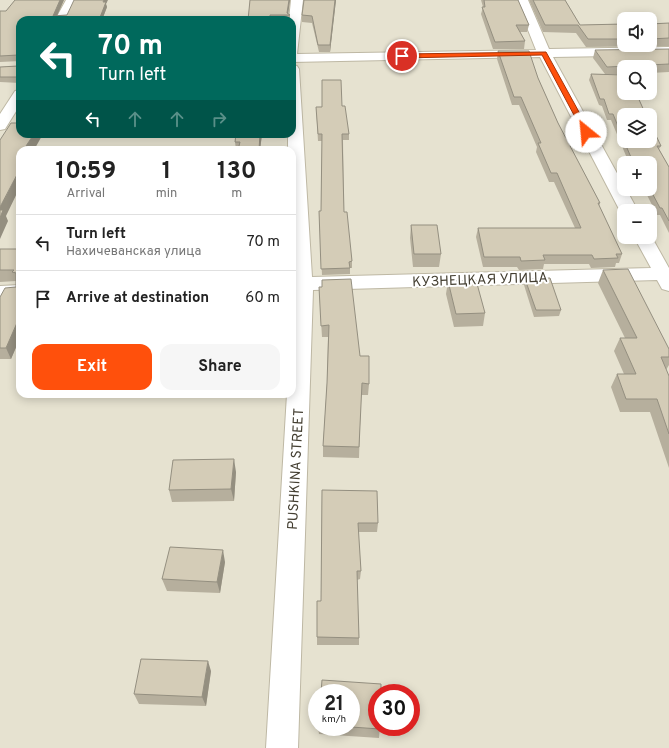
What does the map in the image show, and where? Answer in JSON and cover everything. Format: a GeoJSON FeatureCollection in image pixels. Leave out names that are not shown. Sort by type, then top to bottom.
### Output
{"type":"FeatureCollection","features":[{"type":"Feature","properties":{"kind":"street"},"geometry":{"type":"LineString","coordinates":[[63,16],[72,0]]}},
{"type":"Feature","properties":{"kind":"street"},"geometry":{"type":"LineString","coordinates":[[295,16],[297,0]]}},
{"type":"Feature","properties":{"kind":"street"},"geometry":{"type":"LineString","coordinates":[[522,0],[544,53],[625,204]]}},
{"type":"Feature","properties":{"kind":"street"},"geometry":{"type":"LineString","coordinates":[[296,58],[669,51]]}},
{"type":"Feature","properties":{"kind":"street"},"geometry":{"type":"LineString","coordinates":[[0,126],[16,100]]}},
{"type":"Feature","properties":{"kind":"street","name":"PUSHKINA STREET"},"geometry":{"type":"LineString","coordinates":[[296,212],[298,284],[296,342]]}},
{"type":"Feature","properties":{"kind":"street"},"geometry":{"type":"LineString","coordinates":[[647,244],[667,278]]}},
{"type":"Feature","properties":{"kind":"street","name":"КУЗНЕЦКАЯ УЛИЦА"},"geometry":{"type":"LineString","coordinates":[[298,284],[667,278]]}},
{"type":"Feature","properties":{"kind":"street"},"geometry":{"type":"LineString","coordinates":[[0,292],[16,291]]}},
{"type":"Feature","properties":{"kind":"street","name":"PUSHKINA STREET"},"geometry":{"type":"LineString","coordinates":[[282,748],[294,398]]}},
{"type":"Feature","properties":{"kind":"shaded area"},"geometry":{"type":"Polygon","coordinates":[[[0,0],[669,0],[669,748],[0,748],[0,0]]]}},
{"type":"Feature","properties":{"kind":"building"},"geometry":{"type":"Polygon","coordinates":[[[15,0],[60,0],[53,16],[16,16],[16,55],[0,56],[0,11],[6,11],[15,0]]]}},
{"type":"Feature","properties":{"kind":"building"},"geometry":{"type":"Polygon","coordinates":[[[74,0],[104,0],[103,2],[106,2],[101,16],[53,16],[67,15],[74,0]]]}},
{"type":"Feature","properties":{"kind":"building"},"geometry":{"type":"Polygon","coordinates":[[[250,0],[289,0],[287,13],[290,15],[248,16],[250,0]]]}},
{"type":"Feature","properties":{"kind":"building"},"geometry":{"type":"Polygon","coordinates":[[[304,0],[335,0],[330,45],[318,45],[312,16],[302,15],[304,0]]]}},
{"type":"Feature","properties":{"kind":"building"},"geometry":{"type":"Polygon","coordinates":[[[484,0],[518,0],[529,25],[516,25],[525,41],[495,42],[482,7],[485,7],[484,0]]]}},
{"type":"Feature","properties":{"kind":"building"},"geometry":{"type":"Polygon","coordinates":[[[533,0],[565,0],[580,25],[617,24],[617,39],[588,39],[578,25],[545,25],[533,0]]]}},
{"type":"Feature","properties":{"kind":"building"},"geometry":{"type":"Polygon","coordinates":[[[669,23],[669,38],[657,39],[657,24],[669,23]]]}},
{"type":"Feature","properties":{"kind":"building"},"geometry":{"type":"Polygon","coordinates":[[[657,49],[669,49],[669,64],[657,65],[657,60],[617,60],[617,67],[607,67],[595,50],[617,50],[617,52],[657,52],[657,49]]]}},
{"type":"Feature","properties":{"kind":"building"},"geometry":{"type":"Polygon","coordinates":[[[498,51],[529,51],[538,78],[558,123],[600,203],[598,203],[622,254],[616,254],[618,258],[594,259],[592,255],[543,255],[545,260],[521,261],[520,257],[484,257],[478,228],[581,228],[557,173],[551,173],[538,143],[541,143],[521,97],[514,97],[498,51]]]}},
{"type":"Feature","properties":{"kind":"building"},"geometry":{"type":"Polygon","coordinates":[[[16,66],[16,77],[0,77],[0,67],[16,66]]]}},
{"type":"Feature","properties":{"kind":"building"},"geometry":{"type":"Polygon","coordinates":[[[591,74],[617,75],[617,100],[639,100],[643,108],[617,108],[617,124],[613,114],[609,114],[604,99],[600,99],[591,74]]]}},
{"type":"Feature","properties":{"kind":"building"},"geometry":{"type":"Polygon","coordinates":[[[322,80],[341,80],[342,106],[345,106],[349,134],[342,134],[344,212],[347,212],[352,261],[349,262],[350,268],[321,269],[319,211],[321,211],[322,134],[318,134],[316,107],[322,107],[322,80]]]}},
{"type":"Feature","properties":{"kind":"building"},"geometry":{"type":"Polygon","coordinates":[[[11,123],[16,123],[16,138],[31,138],[26,146],[16,146],[16,177],[0,207],[0,140],[11,123]]]}},
{"type":"Feature","properties":{"kind":"building"},"geometry":{"type":"Polygon","coordinates":[[[236,138],[260,138],[259,146],[239,146],[240,142],[235,142],[236,138]]]}},
{"type":"Feature","properties":{"kind":"building"},"geometry":{"type":"Polygon","coordinates":[[[657,138],[661,146],[657,146],[657,138]]]}},
{"type":"Feature","properties":{"kind":"building"},"geometry":{"type":"Polygon","coordinates":[[[657,146],[669,167],[669,221],[654,196],[657,196],[657,156],[630,155],[627,148],[657,148],[657,146]]]}},
{"type":"Feature","properties":{"kind":"building"},"geometry":{"type":"Polygon","coordinates":[[[0,210],[3,210],[0,218],[0,210]]]}},
{"type":"Feature","properties":{"kind":"building"},"geometry":{"type":"Polygon","coordinates":[[[411,225],[437,225],[441,254],[414,254],[411,225]]]}},
{"type":"Feature","properties":{"kind":"building"},"geometry":{"type":"Polygon","coordinates":[[[0,249],[16,249],[16,273],[12,272],[14,270],[0,270],[0,249]]]}},
{"type":"Feature","properties":{"kind":"building"},"geometry":{"type":"Polygon","coordinates":[[[628,269],[669,349],[669,357],[661,357],[669,376],[669,434],[657,399],[626,399],[617,374],[636,374],[620,338],[637,338],[603,270],[628,269]]]}},
{"type":"Feature","properties":{"kind":"building"},"geometry":{"type":"Polygon","coordinates":[[[550,278],[561,310],[536,310],[525,279],[550,278]]]}},
{"type":"Feature","properties":{"kind":"building"},"geometry":{"type":"Polygon","coordinates":[[[351,279],[360,356],[369,356],[369,384],[362,383],[359,447],[323,446],[329,325],[321,326],[319,287],[322,287],[322,280],[351,279]]]}},
{"type":"Feature","properties":{"kind":"building"},"geometry":{"type":"Polygon","coordinates":[[[476,280],[485,313],[456,314],[448,281],[476,280]]]}},
{"type":"Feature","properties":{"kind":"building"},"geometry":{"type":"Polygon","coordinates":[[[16,287],[16,325],[6,348],[0,348],[0,297],[5,288],[16,287]]]}},
{"type":"Feature","properties":{"kind":"building"},"geometry":{"type":"Polygon","coordinates":[[[234,459],[231,489],[169,490],[173,460],[234,459]]]}},
{"type":"Feature","properties":{"kind":"building"},"geometry":{"type":"Polygon","coordinates":[[[322,490],[377,491],[378,523],[358,523],[361,571],[357,571],[359,638],[317,637],[317,601],[321,601],[322,490]]]}},
{"type":"Feature","properties":{"kind":"building"},"geometry":{"type":"Polygon","coordinates":[[[170,547],[223,550],[217,582],[162,579],[170,547]]]}},
{"type":"Feature","properties":{"kind":"building"},"geometry":{"type":"Polygon","coordinates":[[[141,659],[208,661],[202,697],[134,694],[141,659]]]}},
{"type":"Feature","properties":{"kind":"building"},"geometry":{"type":"Polygon","coordinates":[[[322,680],[381,684],[368,684],[368,728],[360,728],[360,684],[322,684],[322,680]]]}},
{"type":"Feature","properties":{"kind":"route"},"geometry":{"type":"LineString","coordinates":[[402,56],[544,53],[586,132]]}}]}
